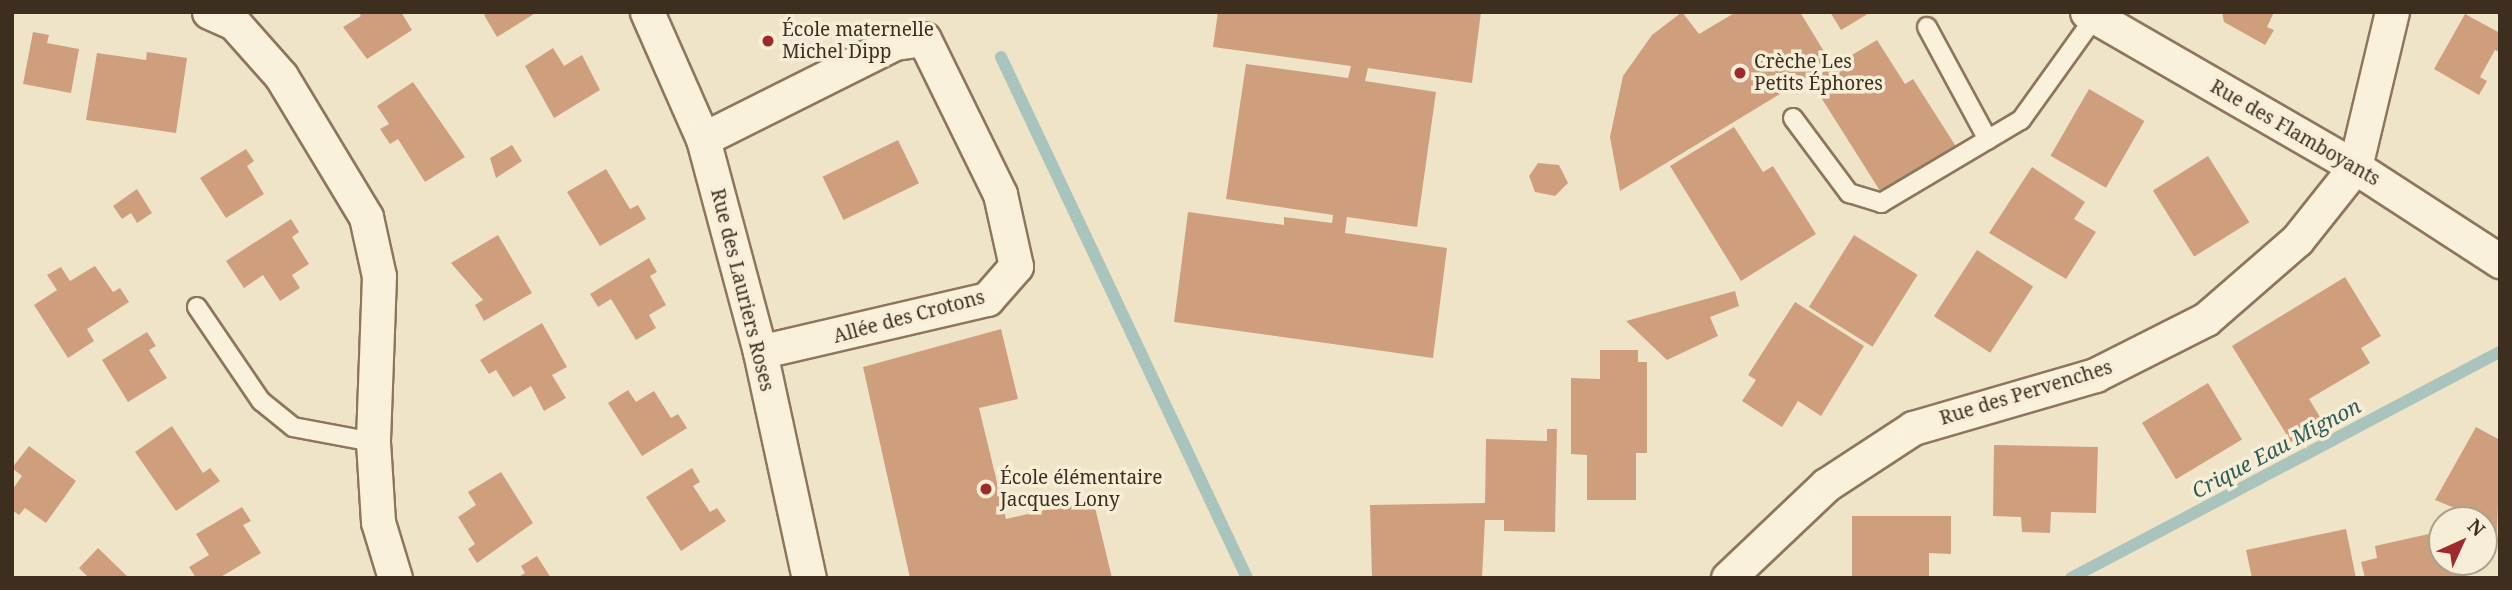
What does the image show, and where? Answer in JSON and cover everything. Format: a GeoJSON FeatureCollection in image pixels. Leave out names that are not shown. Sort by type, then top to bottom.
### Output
{"type":"FeatureCollection","features":[{"type":"Feature","properties":{"kind":"street"},"geometry":{"type":"LineString","coordinates":[[209,12],[234,23],[281,76],[366,216],[379,276],[373,442],[378,522],[395,578]]}},
{"type":"Feature","properties":{"kind":"street","name":"Rue des Lauriers Roses"},"geometry":{"type":"LineString","coordinates":[[647,12],[703,139],[760,352],[808,578]]}},
{"type":"Feature","properties":{"kind":"street","name":"Rue des Pervenches"},"geometry":{"type":"LineString","coordinates":[[1728,578],[1826,485],[1902,434],[2095,375],[2206,319],[2297,240],[2356,167],[2392,12]]}},
{"type":"Feature","properties":{"kind":"street","name":"Rue des Flamboyants"},"geometry":{"type":"LineString","coordinates":[[2091,15],[2356,167],[2500,261]]}},
{"type":"Feature","properties":{"kind":"street","name":"Allée des Crotons"},"geometry":{"type":"LineString","coordinates":[[703,139],[895,43],[924,39],[1000,194],[1016,266],[988,299],[760,352]]}},
{"type":"Feature","properties":{"kind":"lane"},"geometry":{"type":"LineString","coordinates":[[1793,118],[1849,193],[1864,202],[1898,197],[1988,141],[2036,107],[2091,15]]}},
{"type":"Feature","properties":{"kind":"lane"},"geometry":{"type":"LineString","coordinates":[[1927,27],[1988,141]]}},
{"type":"Feature","properties":{"kind":"lane"},"geometry":{"type":"LineString","coordinates":[[197,307],[261,401],[293,427],[373,442]]}},
{"type":"Feature","properties":{"kind":"building"},"geometry":{"type":"Polygon","coordinates":[[[358,12],[401,12],[412,30],[367,59],[343,27],[361,16],[358,12]]]}},
{"type":"Feature","properties":{"kind":"building"},"geometry":{"type":"Polygon","coordinates":[[[488,12],[537,12],[497,37],[484,15],[488,12]]]}},
{"type":"Feature","properties":{"kind":"building"},"geometry":{"type":"Polygon","coordinates":[[[1218,12],[1481,12],[1472,83],[1368,68],[1365,81],[1436,92],[1417,227],[1347,217],[1345,233],[1447,248],[1433,358],[1174,322],[1188,212],[1284,225],[1284,217],[1332,223],[1333,215],[1226,199],[1246,64],[1348,78],[1351,66],[1213,47],[1218,12]]]}},
{"type":"Feature","properties":{"kind":"building"},"geometry":{"type":"Polygon","coordinates":[[[1682,12],[1699,34],[1736,12],[1800,12],[1831,63],[1620,191],[1610,137],[1623,76],[1652,35],[1682,12]]]}},
{"type":"Feature","properties":{"kind":"building"},"geometry":{"type":"Polygon","coordinates":[[[1830,12],[1871,12],[1841,30],[1830,12]]]}},
{"type":"Feature","properties":{"kind":"building"},"geometry":{"type":"Polygon","coordinates":[[[2222,12],[2274,12],[2267,27],[2274,30],[2265,45],[2224,22],[2222,12]]]}},
{"type":"Feature","properties":{"kind":"building"},"geometry":{"type":"Polygon","coordinates":[[[2465,14],[2500,33],[2500,52],[2495,50],[2480,77],[2487,81],[2479,95],[2434,69],[2465,14]]]}},
{"type":"Feature","properties":{"kind":"building"},"geometry":{"type":"Polygon","coordinates":[[[33,32],[49,35],[47,43],[79,49],[71,93],[23,84],[33,32]]]}},
{"type":"Feature","properties":{"kind":"building"},"geometry":{"type":"Polygon","coordinates":[[[1877,40],[1905,84],[1913,79],[1957,148],[1882,194],[1810,80],[1877,40]]]}},
{"type":"Feature","properties":{"kind":"building"},"geometry":{"type":"Polygon","coordinates":[[[553,48],[564,66],[582,55],[600,90],[554,118],[525,66],[553,48]]]}},
{"type":"Feature","properties":{"kind":"building"},"geometry":{"type":"Polygon","coordinates":[[[147,52],[187,58],[176,133],[86,120],[97,53],[146,60],[147,52]]]}},
{"type":"Feature","properties":{"kind":"building"},"geometry":{"type":"Polygon","coordinates":[[[413,82],[465,157],[425,182],[398,139],[390,144],[380,129],[389,124],[377,106],[413,82]]]}},
{"type":"Feature","properties":{"kind":"building"},"geometry":{"type":"Polygon","coordinates":[[[2089,89],[2144,121],[2106,188],[2050,156],[2089,89]]]}},
{"type":"Feature","properties":{"kind":"building"},"geometry":{"type":"Polygon","coordinates":[[[1734,127],[1763,172],[1773,166],[1816,234],[1741,281],[1670,166],[1734,127]]]}},
{"type":"Feature","properties":{"kind":"building"},"geometry":{"type":"Polygon","coordinates":[[[898,140],[919,183],[844,220],[823,177],[898,140]]]}},
{"type":"Feature","properties":{"kind":"building"},"geometry":{"type":"Polygon","coordinates":[[[512,145],[522,161],[496,178],[490,158],[512,145]]]}},
{"type":"Feature","properties":{"kind":"building"},"geometry":{"type":"Polygon","coordinates":[[[246,149],[254,161],[247,166],[264,194],[226,218],[200,178],[246,149]]]}},
{"type":"Feature","properties":{"kind":"building"},"geometry":{"type":"Polygon","coordinates":[[[2208,156],[2249,222],[2194,257],[2153,190],[2208,156]]]}},
{"type":"Feature","properties":{"kind":"building"},"geometry":{"type":"Polygon","coordinates":[[[1538,163],[1559,165],[1568,183],[1555,196],[1535,192],[1529,176],[1538,163]]]}},
{"type":"Feature","properties":{"kind":"building"},"geometry":{"type":"Polygon","coordinates":[[[2032,167],[2085,202],[2074,219],[2096,232],[2066,279],[1989,233],[2032,167]]]}},
{"type":"Feature","properties":{"kind":"building"},"geometry":{"type":"Polygon","coordinates":[[[606,169],[630,209],[638,205],[646,219],[600,246],[567,192],[606,169]]]}},
{"type":"Feature","properties":{"kind":"building"},"geometry":{"type":"Polygon","coordinates":[[[137,189],[152,213],[137,223],[131,213],[122,219],[113,206],[137,189]]]}},
{"type":"Feature","properties":{"kind":"building"},"geometry":{"type":"Polygon","coordinates":[[[291,219],[299,232],[292,237],[309,264],[292,275],[300,288],[280,301],[263,275],[244,288],[226,261],[291,219]]]}},
{"type":"Feature","properties":{"kind":"building"},"geometry":{"type":"Polygon","coordinates":[[[498,235],[532,293],[484,321],[475,305],[483,300],[451,263],[498,235]]]}},
{"type":"Feature","properties":{"kind":"building"},"geometry":{"type":"Polygon","coordinates":[[[1854,235],[1918,275],[1873,347],[1809,307],[1854,235]]]}},
{"type":"Feature","properties":{"kind":"building"},"geometry":{"type":"Polygon","coordinates":[[[1977,250],[2033,286],[1990,353],[1934,316],[1977,250]]]}},
{"type":"Feature","properties":{"kind":"building"},"geometry":{"type":"Polygon","coordinates":[[[649,258],[657,272],[650,276],[666,305],[649,315],[656,328],[636,340],[611,299],[598,307],[590,294],[649,258]]]}},
{"type":"Feature","properties":{"kind":"building"},"geometry":{"type":"Polygon","coordinates":[[[95,266],[113,292],[120,288],[129,302],[87,329],[94,341],[68,358],[34,305],[57,290],[47,275],[61,267],[70,281],[95,266]]]}},
{"type":"Feature","properties":{"kind":"building"},"geometry":{"type":"Polygon","coordinates":[[[2345,277],[2381,336],[2361,348],[2370,363],[2309,399],[2323,422],[2291,442],[2232,346],[2345,277]]]}},
{"type":"Feature","properties":{"kind":"building"},"geometry":{"type":"Polygon","coordinates":[[[1735,291],[1739,306],[1710,317],[1718,336],[1667,360],[1626,321],[1735,291]]]}},
{"type":"Feature","properties":{"kind":"building"},"geometry":{"type":"Polygon","coordinates":[[[1795,302],[1864,346],[1821,416],[1798,401],[1782,427],[1742,401],[1756,380],[1748,375],[1795,302]]]}},
{"type":"Feature","properties":{"kind":"building"},"geometry":{"type":"Polygon","coordinates":[[[542,323],[567,367],[552,375],[566,398],[544,411],[531,386],[513,397],[496,370],[489,374],[480,360],[542,323]]]}},
{"type":"Feature","properties":{"kind":"building"},"geometry":{"type":"Polygon","coordinates":[[[1001,329],[1018,399],[979,408],[1006,519],[1093,499],[1112,578],[910,578],[863,367],[1001,329]]]}},
{"type":"Feature","properties":{"kind":"building"},"geometry":{"type":"Polygon","coordinates":[[[147,332],[156,346],[149,350],[167,378],[128,402],[102,360],[147,332]]]}},
{"type":"Feature","properties":{"kind":"building"},"geometry":{"type":"Polygon","coordinates":[[[1600,350],[1638,350],[1638,362],[1647,362],[1647,453],[1636,453],[1636,500],[1587,500],[1587,455],[1571,454],[1571,378],[1600,379],[1600,350]]]}},
{"type":"Feature","properties":{"kind":"building"},"geometry":{"type":"Polygon","coordinates":[[[2208,383],[2242,440],[2176,479],[2142,423],[2208,383]]]}},
{"type":"Feature","properties":{"kind":"building"},"geometry":{"type":"Polygon","coordinates":[[[628,390],[636,402],[654,391],[671,418],[678,414],[687,428],[642,456],[608,403],[628,390]]]}},
{"type":"Feature","properties":{"kind":"building"},"geometry":{"type":"Polygon","coordinates":[[[172,426],[203,473],[210,468],[220,481],[176,511],[135,452],[172,426]]]}},
{"type":"Feature","properties":{"kind":"building"},"geometry":{"type":"Polygon","coordinates":[[[2476,427],[2500,440],[2498,506],[2450,506],[2435,500],[2476,427]]]}},
{"type":"Feature","properties":{"kind":"building"},"geometry":{"type":"Polygon","coordinates":[[[1547,429],[1557,429],[1555,532],[1504,531],[1504,520],[1485,520],[1482,578],[1372,578],[1370,505],[1485,503],[1486,439],[1547,441],[1547,429]]]}},
{"type":"Feature","properties":{"kind":"building"},"geometry":{"type":"Polygon","coordinates":[[[1994,445],[2098,447],[2096,513],[2051,512],[2050,533],[2022,532],[2021,517],[1993,516],[1994,445]]]}},
{"type":"Feature","properties":{"kind":"building"},"geometry":{"type":"Polygon","coordinates":[[[29,446],[76,481],[46,523],[25,508],[19,515],[12,510],[12,490],[22,476],[12,468],[29,446]]]}},
{"type":"Feature","properties":{"kind":"building"},"geometry":{"type":"Polygon","coordinates":[[[692,468],[700,482],[693,486],[710,512],[717,508],[726,521],[681,551],[646,497],[692,468]]]}},
{"type":"Feature","properties":{"kind":"building"},"geometry":{"type":"Polygon","coordinates":[[[501,472],[533,523],[477,563],[468,549],[475,544],[458,517],[476,505],[468,492],[501,472]]]}},
{"type":"Feature","properties":{"kind":"building"},"geometry":{"type":"Polygon","coordinates":[[[242,507],[251,521],[243,525],[261,553],[219,578],[196,578],[189,567],[209,555],[196,534],[242,507]]]}},
{"type":"Feature","properties":{"kind":"building"},"geometry":{"type":"Polygon","coordinates":[[[1852,516],[1951,516],[1951,554],[1929,553],[1929,578],[1852,578],[1852,516]]]}},
{"type":"Feature","properties":{"kind":"building"},"geometry":{"type":"Polygon","coordinates":[[[2346,529],[2356,578],[2252,578],[2246,550],[2346,529]]]}},
{"type":"Feature","properties":{"kind":"building"},"geometry":{"type":"Polygon","coordinates":[[[2428,534],[2428,576],[2467,578],[2365,578],[2361,562],[2377,558],[2375,546],[2428,534]]]}},
{"type":"Feature","properties":{"kind":"building"},"geometry":{"type":"Polygon","coordinates":[[[98,548],[129,578],[89,578],[79,568],[98,548]]]}},
{"type":"Feature","properties":{"kind":"building"},"geometry":{"type":"Polygon","coordinates":[[[537,556],[551,578],[517,578],[525,573],[521,566],[537,556]]]}},
{"type":"Feature","properties":{"kind":"waterway"},"geometry":{"type":"LineString","coordinates":[[1001,57],[1247,578]]}},
{"type":"Feature","properties":{"kind":"waterway","name":"Crique Eau Mignon"},"geometry":{"type":"LineString","coordinates":[[2071,578],[2500,352]]}},
{"type":"Feature","properties":{"kind":"place","name":"École maternelle Michel Dipp"},"geometry":{"type":"Point","coordinates":[768,41]}},
{"type":"Feature","properties":{"kind":"place","name":"Crèche Les Petits Éphores"},"geometry":{"type":"Point","coordinates":[1740,73]}},
{"type":"Feature","properties":{"kind":"place","name":"École élémentaire Jacques Lony"},"geometry":{"type":"Point","coordinates":[986,489]}}]}
